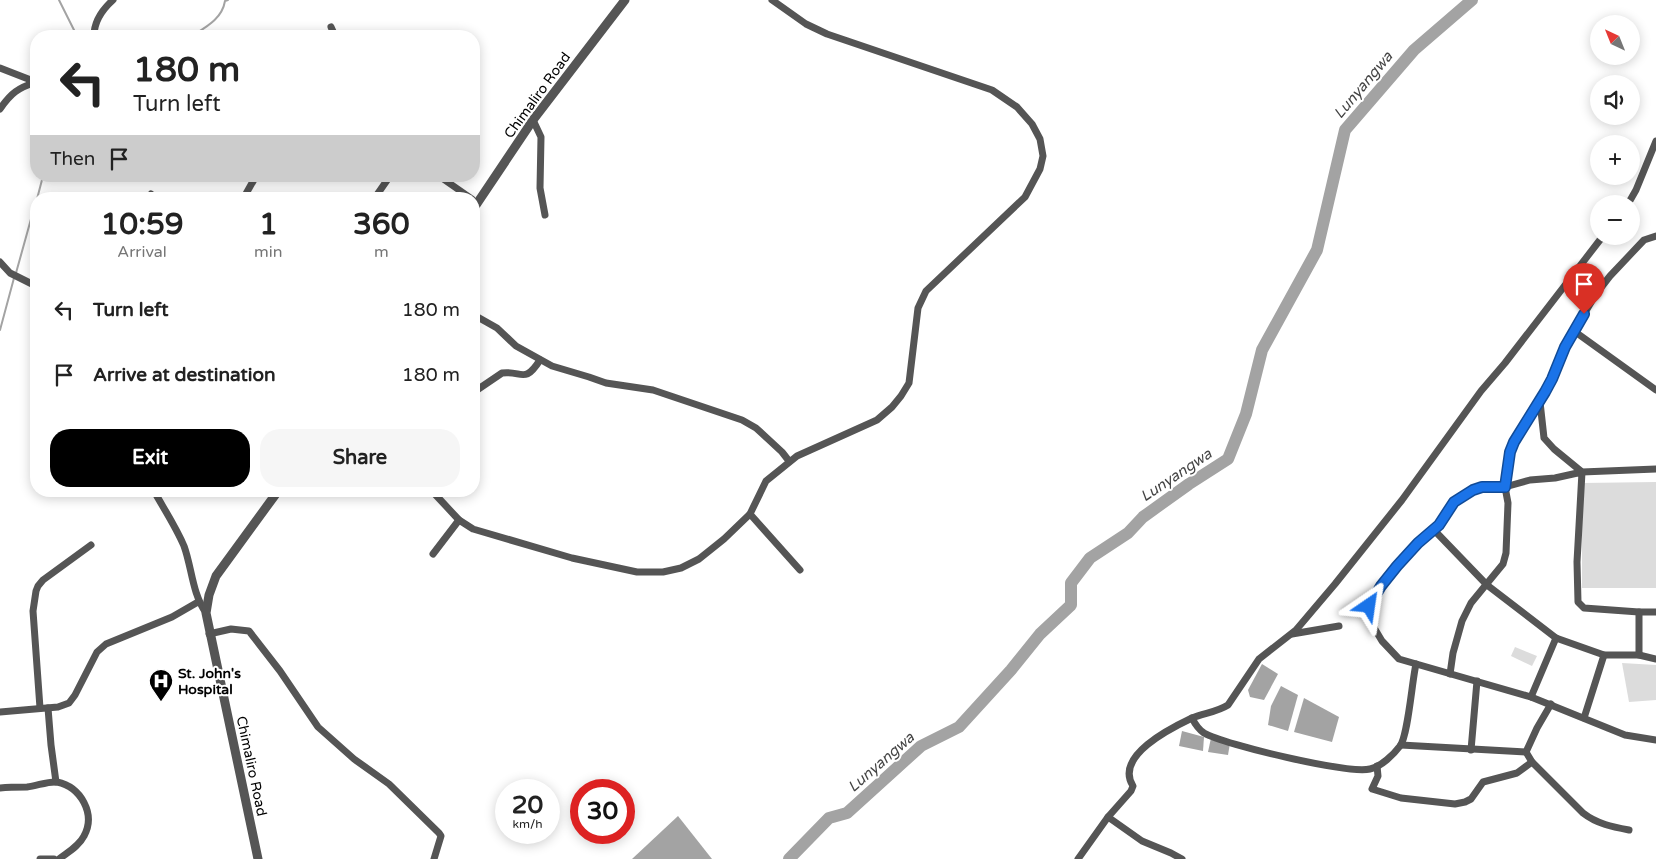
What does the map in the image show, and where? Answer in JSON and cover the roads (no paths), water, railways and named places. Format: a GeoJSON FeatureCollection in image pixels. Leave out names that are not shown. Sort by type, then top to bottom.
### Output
{"type":"FeatureCollection","features":[{"type":"Feature","properties":{"kind":"street"},"geometry":{"type":"LineString","coordinates":[[95,30],[97,20],[113,0]]}},
{"type":"Feature","properties":{"kind":"street","name":"Chimaliro Road"},"geometry":{"type":"LineString","coordinates":[[480,194],[625,0]]}},
{"type":"Feature","properties":{"kind":"street"},"geometry":{"type":"LineString","coordinates":[[438,497],[459,520],[473,529],[572,558],[637,572],[663,572],[681,568],[699,559],[724,539],[750,514],[766,481],[789,461],[877,420],[897,402],[909,383],[918,308],[926,291],[1025,197],[1040,170],[1043,156],[1040,140],[1032,124],[1017,107],[992,90],[827,34],[806,24],[772,0]]}},
{"type":"Feature","properties":{"kind":"street"},"geometry":{"type":"LineString","coordinates":[[0,68],[30,80]]}},
{"type":"Feature","properties":{"kind":"street"},"geometry":{"type":"LineString","coordinates":[[0,109],[8,97],[20,88],[30,84]]}},
{"type":"Feature","properties":{"kind":"street"},"geometry":{"type":"LineString","coordinates":[[534,120],[541,137],[540,188],[545,215]]}},
{"type":"Feature","properties":{"kind":"street"},"geometry":{"type":"LineString","coordinates":[[1633,195],[1656,141]]}},
{"type":"Feature","properties":{"kind":"street"},"geometry":{"type":"LineString","coordinates":[[448,182],[461,192]]}},
{"type":"Feature","properties":{"kind":"street"},"geometry":{"type":"LineString","coordinates":[[1450,674],[1462,621],[1471,603],[1503,564],[1506,553],[1508,503],[1505,487],[1510,452],[1514,442],[1540,402],[1565,347],[1596,294],[1644,240],[1656,236]]}},
{"type":"Feature","properties":{"kind":"street"},"geometry":{"type":"LineString","coordinates":[[1078,859],[1108,817],[1133,788],[1129,780],[1129,772],[1133,761],[1140,752],[1163,732],[1192,718],[1214,712],[1228,705],[1259,659],[1292,634],[1312,613],[1402,500],[1481,391],[1596,245]]}},
{"type":"Feature","properties":{"kind":"street"},"geometry":{"type":"LineString","coordinates":[[0,262],[10,272],[30,283]]}},
{"type":"Feature","properties":{"kind":"street"},"geometry":{"type":"LineString","coordinates":[[480,318],[491,324],[516,346],[552,366],[606,384],[653,390],[742,420],[756,428],[789,461]]}},
{"type":"Feature","properties":{"kind":"street"},"geometry":{"type":"LineString","coordinates":[[1574,331],[1656,390]]}},
{"type":"Feature","properties":{"kind":"street"},"geometry":{"type":"LineString","coordinates":[[480,388],[502,373],[526,374],[533,370],[540,360]]}},
{"type":"Feature","properties":{"kind":"street"},"geometry":{"type":"LineString","coordinates":[[1540,402],[1544,438],[1554,449],[1582,472]]}},
{"type":"Feature","properties":{"kind":"street"},"geometry":{"type":"LineString","coordinates":[[1656,469],[1582,472],[1555,478],[1530,480],[1505,487],[1482,487],[1464,494],[1449,508],[1442,522],[1410,552],[1381,586],[1369,606],[1367,616],[1382,641],[1399,659],[1531,697],[1625,735],[1656,740]]}},
{"type":"Feature","properties":{"kind":"street"},"geometry":{"type":"LineString","coordinates":[[1582,472],[1578,553],[1578,602],[1584,608],[1656,612]]}},
{"type":"Feature","properties":{"kind":"street"},"geometry":{"type":"LineString","coordinates":[[157,497],[182,541],[198,602],[206,613]]}},
{"type":"Feature","properties":{"kind":"street","name":"Chimaliro Road"},"geometry":{"type":"LineString","coordinates":[[258,859],[206,613],[209,595],[216,576],[274,497]]}},
{"type":"Feature","properties":{"kind":"street"},"geometry":{"type":"LineString","coordinates":[[750,514],[800,570]]}},
{"type":"Feature","properties":{"kind":"street"},"geometry":{"type":"LineString","coordinates":[[433,554],[459,520]]}},
{"type":"Feature","properties":{"kind":"street"},"geometry":{"type":"LineString","coordinates":[[1434,530],[1487,585],[1556,638],[1604,655],[1639,655],[1656,659]]}},
{"type":"Feature","properties":{"kind":"street"},"geometry":{"type":"LineString","coordinates":[[56,782],[44,708],[33,611],[36,591],[43,580],[91,545]]}},
{"type":"Feature","properties":{"kind":"street"},"geometry":{"type":"LineString","coordinates":[[0,712],[44,708],[69,703],[97,652],[106,644],[172,617],[198,602]]}},
{"type":"Feature","properties":{"kind":"street"},"geometry":{"type":"LineString","coordinates":[[1639,612],[1639,655]]}},
{"type":"Feature","properties":{"kind":"street"},"geometry":{"type":"LineString","coordinates":[[1292,634],[1339,626]]}},
{"type":"Feature","properties":{"kind":"street"},"geometry":{"type":"LineString","coordinates":[[209,634],[231,629],[249,632],[280,671],[318,727],[354,759],[389,784],[439,833],[441,836],[434,859]]}},
{"type":"Feature","properties":{"kind":"street"},"geometry":{"type":"LineString","coordinates":[[1531,697],[1556,638]]}},
{"type":"Feature","properties":{"kind":"street"},"geometry":{"type":"LineString","coordinates":[[1584,718],[1604,655]]}},
{"type":"Feature","properties":{"kind":"street"},"geometry":{"type":"LineString","coordinates":[[1192,718],[1202,731],[1241,746],[1344,768],[1363,770],[1377,766],[1402,745],[1416,664]]}},
{"type":"Feature","properties":{"kind":"street"},"geometry":{"type":"LineString","coordinates":[[1471,750],[1477,681]]}},
{"type":"Feature","properties":{"kind":"street"},"geometry":{"type":"LineString","coordinates":[[1526,752],[1551,704]]}},
{"type":"Feature","properties":{"kind":"street"},"geometry":{"type":"LineString","coordinates":[[1402,745],[1526,752]]}},
{"type":"Feature","properties":{"kind":"street"},"geometry":{"type":"LineString","coordinates":[[1526,752],[1532,762],[1583,813],[1591,819],[1611,827],[1629,830]]}},
{"type":"Feature","properties":{"kind":"street"},"geometry":{"type":"LineString","coordinates":[[1377,766],[1378,776],[1372,789],[1401,798],[1455,804],[1471,799],[1483,782],[1517,773],[1532,762]]}},
{"type":"Feature","properties":{"kind":"street"},"geometry":{"type":"LineString","coordinates":[[0,788],[28,787],[56,782],[74,788],[82,797],[88,820],[85,834],[78,844],[59,859]]}},
{"type":"Feature","properties":{"kind":"street"},"geometry":{"type":"LineString","coordinates":[[1108,817],[1142,841],[1182,859]]}},
{"type":"Feature","properties":{"kind":"street"},"geometry":{"type":"LineString","coordinates":[[40,859],[54,859]]}},
{"type":"Feature","properties":{"kind":"waterway"},"geometry":{"type":"LineString","coordinates":[[59,0],[74,30]]}},
{"type":"Feature","properties":{"kind":"waterway"},"geometry":{"type":"LineString","coordinates":[[202,30],[217,18],[225,1],[228,0]]}},
{"type":"Feature","properties":{"kind":"waterway","name":"Lunyangwa"},"geometry":{"type":"LineString","coordinates":[[789,859],[829,818],[847,813],[921,746],[959,727],[1011,670],[1040,634],[1071,605],[1071,583],[1090,558],[1128,533],[1143,517],[1228,459],[1246,414],[1262,350],[1317,250],[1345,130],[1414,50],[1472,0]]}},
{"type":"Feature","properties":{"kind":"waterway"},"geometry":{"type":"LineString","coordinates":[[39,192],[41,182]]}},
{"type":"Feature","properties":{"kind":"waterway"},"geometry":{"type":"LineString","coordinates":[[16,273],[30,223]]}},
{"type":"Feature","properties":{"kind":"waterway"},"geometry":{"type":"LineString","coordinates":[[0,330],[14,278]]}},
{"type":"Feature","properties":{"kind":"place","name":"St. John's Hospital"},"geometry":{"type":"Point","coordinates":[161,702]}}]}
